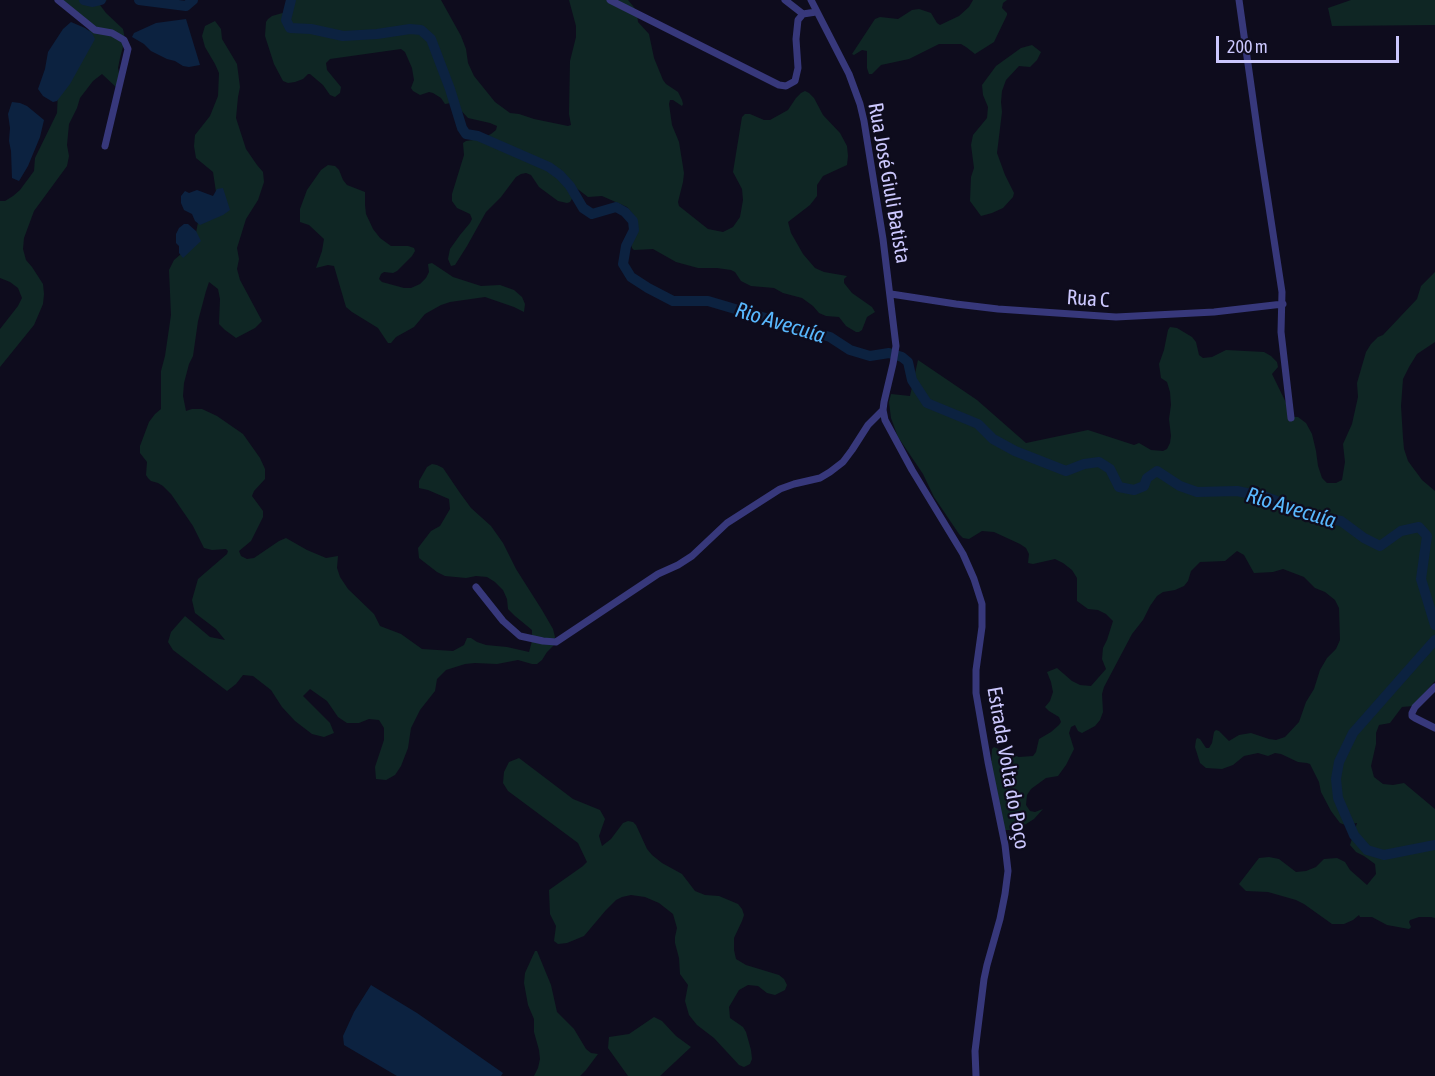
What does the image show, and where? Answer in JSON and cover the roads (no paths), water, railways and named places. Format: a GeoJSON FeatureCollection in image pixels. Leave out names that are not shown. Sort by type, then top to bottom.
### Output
{"type":"FeatureCollection","features":[{"type":"Feature","properties":{"kind":"street"},"geometry":{"type":"LineString","coordinates":[[58,0],[95,30],[112,33],[124,40],[128,49],[105,146]]}},
{"type":"Feature","properties":{"kind":"street"},"geometry":{"type":"LineString","coordinates":[[610,0],[778,85],[786,86],[795,81],[798,68],[796,39],[798,20],[803,14],[816,12]]}},
{"type":"Feature","properties":{"kind":"street"},"geometry":{"type":"LineString","coordinates":[[786,0],[803,14]]}},
{"type":"Feature","properties":{"kind":"street","name":"Rua José Giuli Batista"},"geometry":{"type":"LineString","coordinates":[[811,0],[849,74],[861,104],[884,239],[896,345],[883,410]]}},
{"type":"Feature","properties":{"kind":"street"},"geometry":{"type":"LineString","coordinates":[[1239,0],[1282,304],[1281,332],[1290,418]]}},
{"type":"Feature","properties":{"kind":"street","name":"Rua C"},"geometry":{"type":"LineString","coordinates":[[891,294],[998,309],[1116,317],[1204,312],[1282,304]]}},
{"type":"Feature","properties":{"kind":"street"},"geometry":{"type":"LineString","coordinates":[[476,587],[503,621],[520,636],[556,642],[658,574],[692,556],[727,523],[780,489],[820,478],[830,472],[843,462],[868,424],[883,410]]}},
{"type":"Feature","properties":{"kind":"street","name":"Estrada Volta do Poço"},"geometry":{"type":"LineString","coordinates":[[883,410],[889,430],[963,554],[982,604],[976,693],[1008,871],[1000,919],[984,979],[975,1051],[976,1076]]}},
{"type":"Feature","properties":{"kind":"street"},"geometry":{"type":"LineString","coordinates":[[1435,687],[1412,713],[1415,718],[1435,728]]}},
{"type":"Feature","properties":{"kind":"water"},"geometry":{"type":"Polygon","coordinates":[[[186,19],[200,65],[183,66],[151,51],[132,37],[134,33],[156,23],[186,19]]]}},
{"type":"Feature","properties":{"kind":"water"},"geometry":{"type":"Polygon","coordinates":[[[71,22],[85,28],[92,33],[95,39],[70,84],[57,101],[53,102],[43,96],[38,89],[48,52],[63,29],[71,22]]]}},
{"type":"Feature","properties":{"kind":"water"},"geometry":{"type":"Polygon","coordinates":[[[12,102],[27,106],[44,120],[40,137],[19,181],[12,178],[8,114],[12,102]]]}},
{"type":"Feature","properties":{"kind":"water"},"geometry":{"type":"Polygon","coordinates":[[[223,188],[230,210],[223,215],[200,225],[192,214],[184,210],[181,196],[185,191],[189,193],[197,190],[213,196],[217,189],[223,188]]]}},
{"type":"Feature","properties":{"kind":"water"},"geometry":{"type":"Polygon","coordinates":[[[184,224],[188,224],[196,231],[201,241],[183,258],[176,243],[176,234],[184,224]]]}},
{"type":"Feature","properties":{"kind":"water"},"geometry":{"type":"Polygon","coordinates":[[[371,985],[417,1013],[503,1073],[501,1076],[397,1076],[344,1045],[343,1036],[354,1012],[371,985]]]}},
{"type":"Feature","properties":{"kind":"waterway","name":"Rio Avecuía"},"geometry":{"type":"LineString","coordinates":[[84,0],[93,2],[101,0]]}},
{"type":"Feature","properties":{"kind":"waterway","name":"Rio Avecuía"},"geometry":{"type":"LineString","coordinates":[[139,0],[186,6],[193,0]]}},
{"type":"Feature","properties":{"kind":"waterway","name":"Rio Avecuía"},"geometry":{"type":"LineString","coordinates":[[291,0],[286,20],[290,28],[311,29],[343,36],[410,29],[421,30],[431,39],[466,134],[478,136],[549,167],[560,175],[570,186],[583,208],[592,214],[616,207],[625,212],[633,221],[634,230],[626,246],[623,264],[631,277],[648,288],[673,301],[708,301],[830,337],[850,350],[870,356],[889,353],[902,357],[908,362],[912,380],[927,403],[978,424],[993,439],[1015,451],[1066,471],[1084,464],[1099,462],[1110,469],[1119,487],[1134,490],[1144,486],[1147,478],[1157,471],[1180,486],[1197,492],[1237,491],[1266,497],[1315,516],[1341,521],[1364,538],[1380,546],[1401,531],[1419,527],[1427,536],[1421,579],[1435,625]]}},
{"type":"Feature","properties":{"kind":"waterway","name":"Rio Avecuía"},"geometry":{"type":"LineString","coordinates":[[1435,640],[1353,733],[1339,762],[1336,779],[1338,798],[1354,835],[1367,850],[1384,855],[1435,845]]}}]}
